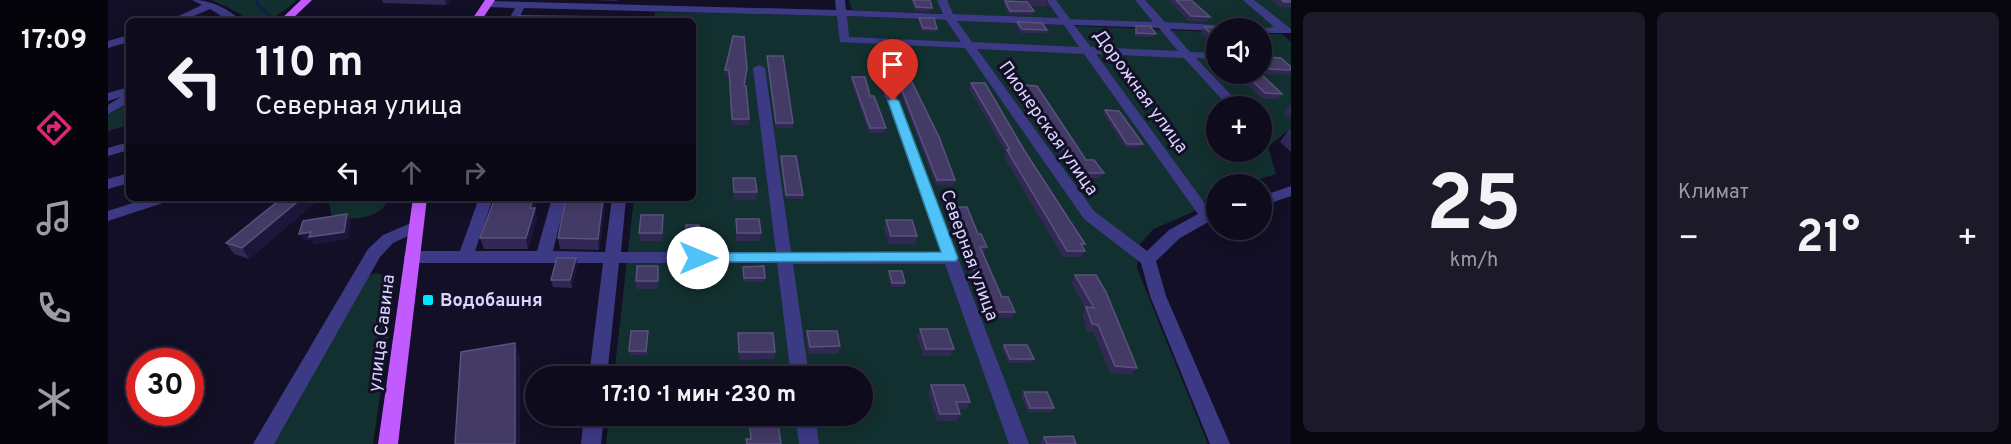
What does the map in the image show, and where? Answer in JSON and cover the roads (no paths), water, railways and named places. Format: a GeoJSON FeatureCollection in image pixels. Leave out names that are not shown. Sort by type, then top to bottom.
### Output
{"type":"FeatureCollection","features":[{"type":"Feature","properties":{"kind":"main road"},"geometry":{"type":"LineString","coordinates":[[287,18],[307,0]]}},
{"type":"Feature","properties":{"kind":"main road"},"geometry":{"type":"LineString","coordinates":[[478,18],[488,2]]}},
{"type":"Feature","properties":{"kind":"main road"},"geometry":{"type":"LineString","coordinates":[[410,201],[416,226]]}},
{"type":"Feature","properties":{"kind":"main road","name":"улица Савина"},"geometry":{"type":"LineString","coordinates":[[388,444],[420,201]]}},
{"type":"Feature","properties":{"kind":"street"},"geometry":{"type":"LineString","coordinates":[[197,0],[211,5],[231,18]]}},
{"type":"Feature","properties":{"kind":"street"},"geometry":{"type":"LineString","coordinates":[[778,0],[778,11]]}},
{"type":"Feature","properties":{"kind":"street"},"geometry":{"type":"LineString","coordinates":[[840,0],[844,40],[1206,55]]}},
{"type":"Feature","properties":{"kind":"street","name":"Пионерская улица"},"geometry":{"type":"LineString","coordinates":[[942,0],[949,17],[1089,215],[1148,260]]}},
{"type":"Feature","properties":{"kind":"street","name":"Дорожная улица"},"geometry":{"type":"LineString","coordinates":[[1052,0],[1066,22],[1206,206]]}},
{"type":"Feature","properties":{"kind":"street"},"geometry":{"type":"LineString","coordinates":[[1140,0],[1225,96]]}},
{"type":"Feature","properties":{"kind":"street"},"geometry":{"type":"LineString","coordinates":[[1248,0],[1288,31]]}},
{"type":"Feature","properties":{"kind":"street"},"geometry":{"type":"LineString","coordinates":[[488,2],[521,5],[627,4],[645,8],[718,5],[778,11],[1206,27]]}},
{"type":"Feature","properties":{"kind":"street"},"geometry":{"type":"LineString","coordinates":[[179,18],[211,5]]}},
{"type":"Feature","properties":{"kind":"street"},"geometry":{"type":"LineString","coordinates":[[514,18],[521,5]]}},
{"type":"Feature","properties":{"kind":"street"},"geometry":{"type":"LineString","coordinates":[[643,18],[645,8]]}},
{"type":"Feature","properties":{"kind":"street"},"geometry":{"type":"LineString","coordinates":[[1272,30],[1288,31]]}},
{"type":"Feature","properties":{"kind":"street"},"geometry":{"type":"LineString","coordinates":[[108,45],[126,39]]}},
{"type":"Feature","properties":{"kind":"street"},"geometry":{"type":"LineString","coordinates":[[759,68],[799,366]]}},
{"type":"Feature","properties":{"kind":"street","name":"Северная улица"},"geometry":{"type":"LineString","coordinates":[[885,79],[1019,444]]}},
{"type":"Feature","properties":{"kind":"street"},"geometry":{"type":"LineString","coordinates":[[108,97],[126,93]]}},
{"type":"Feature","properties":{"kind":"street"},"geometry":{"type":"LineString","coordinates":[[108,110],[126,100]]}},
{"type":"Feature","properties":{"kind":"street"},"geometry":{"type":"LineString","coordinates":[[108,152],[126,147]]}},
{"type":"Feature","properties":{"kind":"street"},"geometry":{"type":"LineString","coordinates":[[108,184],[126,179]]}},
{"type":"Feature","properties":{"kind":"street"},"geometry":{"type":"LineString","coordinates":[[1272,198],[1291,191]]}},
{"type":"Feature","properties":{"kind":"street"},"geometry":{"type":"LineString","coordinates":[[108,216],[155,201]]}},
{"type":"Feature","properties":{"kind":"street"},"geometry":{"type":"LineString","coordinates":[[465,258],[485,201]]}},
{"type":"Feature","properties":{"kind":"street"},"geometry":{"type":"LineString","coordinates":[[543,258],[558,201]]}},
{"type":"Feature","properties":{"kind":"street"},"geometry":{"type":"LineString","coordinates":[[599,366],[619,201]]}},
{"type":"Feature","properties":{"kind":"street","name":"Дорожная улица"},"geometry":{"type":"LineString","coordinates":[[1148,260],[1160,243],[1185,226],[1206,217]]}},
{"type":"Feature","properties":{"kind":"street"},"geometry":{"type":"LineString","coordinates":[[263,444],[374,253],[388,239],[416,226]]}},
{"type":"Feature","properties":{"kind":"street"},"geometry":{"type":"LineString","coordinates":[[412,257],[951,258]]}},
{"type":"Feature","properties":{"kind":"street"},"geometry":{"type":"LineString","coordinates":[[1148,260],[1158,296],[1220,444]]}},
{"type":"Feature","properties":{"kind":"street"},"geometry":{"type":"LineString","coordinates":[[591,444],[593,426]]}},
{"type":"Feature","properties":{"kind":"street"},"geometry":{"type":"LineString","coordinates":[[806,426],[809,444]]}},
{"type":"Feature","properties":{"kind":"waterway"},"geometry":{"type":"LineString","coordinates":[[257,0],[258,5],[271,17]]}},
{"type":"Feature","properties":{"kind":"place","name":"Водобашня"},"geometry":{"type":"Point","coordinates":[428,300]}}]}
